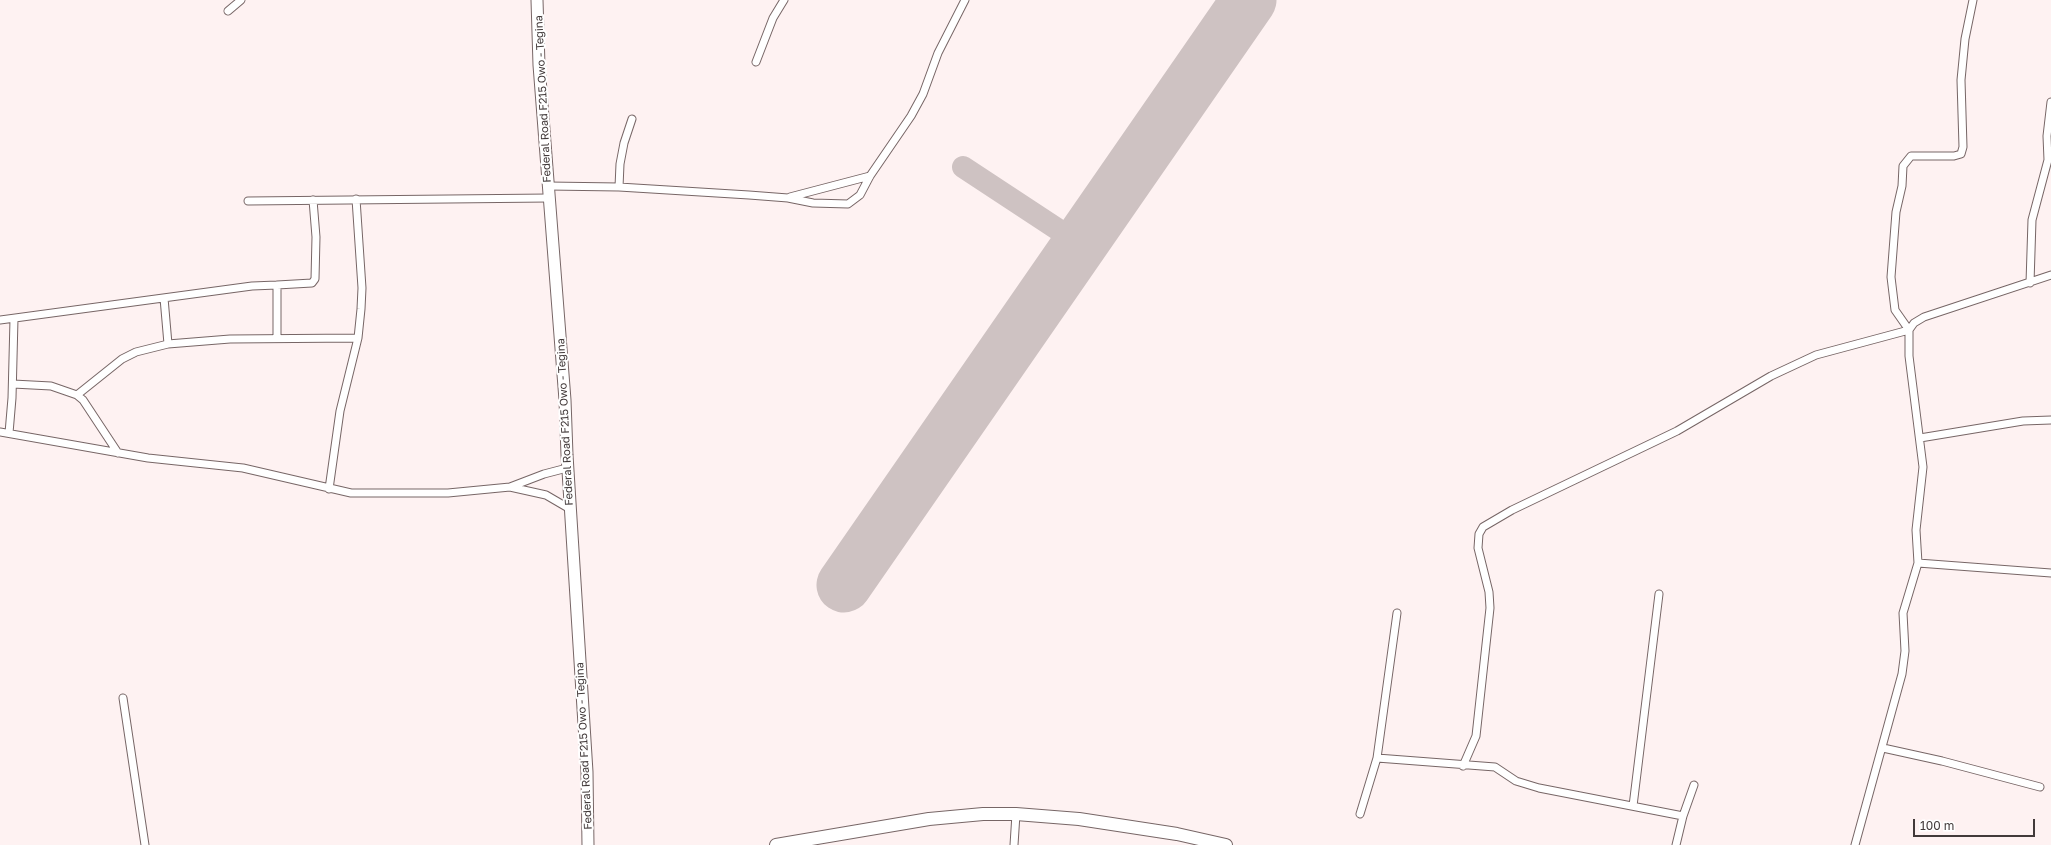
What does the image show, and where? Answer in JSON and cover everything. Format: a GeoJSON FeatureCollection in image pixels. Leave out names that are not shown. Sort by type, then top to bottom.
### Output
{"type":"FeatureCollection","features":[{"type":"Feature","properties":{"kind":"highway"},"geometry":{"type":"LineString","coordinates":[[776,845],[929,819],[983,814],[1016,814],[1079,819],[1133,826],[1226,845]]}},
{"type":"Feature","properties":{"kind":"main road","name":"Federal Road F215 Owo - Tegina"},"geometry":{"type":"LineString","coordinates":[[537,0],[539,65],[565,400],[567,468],[587,772],[588,845]]}},
{"type":"Feature","properties":{"kind":"street"},"geometry":{"type":"LineString","coordinates":[[228,11],[241,0]]}},
{"type":"Feature","properties":{"kind":"street"},"geometry":{"type":"LineString","coordinates":[[756,62],[773,18],[784,0]]}},
{"type":"Feature","properties":{"kind":"street"},"geometry":{"type":"LineString","coordinates":[[548,186],[619,188],[788,198],[813,203],[848,204],[860,195],[870,176],[911,116],[923,94],[938,53],[965,0]]}},
{"type":"Feature","properties":{"kind":"street"},"geometry":{"type":"LineString","coordinates":[[1909,330],[1895,310],[1891,278],[1896,212],[1902,186],[1903,166],[1910,156],[1954,156],[1961,154],[1964,39],[1973,0]]}},
{"type":"Feature","properties":{"kind":"street"},"geometry":{"type":"LineString","coordinates":[[2030,283],[2032,220],[2050,160],[2047,136],[2051,102]]}},
{"type":"Feature","properties":{"kind":"street"},"geometry":{"type":"LineString","coordinates":[[619,188],[620,164],[624,143],[632,119]]}},
{"type":"Feature","properties":{"kind":"street"},"geometry":{"type":"LineString","coordinates":[[788,198],[870,176]]}},
{"type":"Feature","properties":{"kind":"street"},"geometry":{"type":"LineString","coordinates":[[248,201],[549,198]]}},
{"type":"Feature","properties":{"kind":"street"},"geometry":{"type":"LineString","coordinates":[[329,489],[340,411],[358,338],[362,288],[356,199]]}},
{"type":"Feature","properties":{"kind":"street"},"geometry":{"type":"LineString","coordinates":[[0,320],[252,286],[312,283],[315,279],[316,237],[313,200]]}},
{"type":"Feature","properties":{"kind":"street"},"geometry":{"type":"LineString","coordinates":[[1855,845],[1883,748],[1902,674],[1905,651],[1903,612],[1918,563],[1916,530],[1923,467],[1909,356],[1909,330],[1914,322],[1924,317],[2051,275]]}},
{"type":"Feature","properties":{"kind":"street"},"geometry":{"type":"LineString","coordinates":[[277,285],[277,338]]}},
{"type":"Feature","properties":{"kind":"street"},"geometry":{"type":"LineString","coordinates":[[164,298],[168,344]]}},
{"type":"Feature","properties":{"kind":"street"},"geometry":{"type":"LineString","coordinates":[[9,433],[13,384],[14,319]]}},
{"type":"Feature","properties":{"kind":"street"},"geometry":{"type":"LineString","coordinates":[[1463,766],[1476,736],[1490,608],[1489,592],[1478,548],[1479,534],[1483,527],[1512,510],[1677,431],[1771,376],[1816,355],[1909,330]]}},
{"type":"Feature","properties":{"kind":"street"},"geometry":{"type":"LineString","coordinates":[[77,395],[122,359],[136,352],[168,344],[277,338],[358,338]]}},
{"type":"Feature","properties":{"kind":"street"},"geometry":{"type":"LineString","coordinates":[[13,384],[51,386],[77,395],[83,400],[118,452]]}},
{"type":"Feature","properties":{"kind":"street"},"geometry":{"type":"LineString","coordinates":[[1920,438],[2023,421],[2051,420]]}},
{"type":"Feature","properties":{"kind":"street"},"geometry":{"type":"LineString","coordinates":[[0,432],[148,458],[243,468],[351,493],[448,493],[510,487],[544,474],[567,468]]}},
{"type":"Feature","properties":{"kind":"street"},"geometry":{"type":"LineString","coordinates":[[510,487],[546,495],[570,509]]}},
{"type":"Feature","properties":{"kind":"street"},"geometry":{"type":"LineString","coordinates":[[1918,563],[2051,573]]}},
{"type":"Feature","properties":{"kind":"street"},"geometry":{"type":"LineString","coordinates":[[1633,806],[1659,594]]}},
{"type":"Feature","properties":{"kind":"street"},"geometry":{"type":"LineString","coordinates":[[1360,814],[1377,758],[1397,612]]}},
{"type":"Feature","properties":{"kind":"street"},"geometry":{"type":"LineString","coordinates":[[123,698],[145,845]]}},
{"type":"Feature","properties":{"kind":"street"},"geometry":{"type":"LineString","coordinates":[[1883,748],[1942,761],[2040,787]]}},
{"type":"Feature","properties":{"kind":"street"},"geometry":{"type":"LineString","coordinates":[[1377,758],[1463,766],[1495,767],[1516,781],[1539,788],[1683,816]]}},
{"type":"Feature","properties":{"kind":"street"},"geometry":{"type":"LineString","coordinates":[[1676,845],[1683,816],[1694,785]]}},
{"type":"Feature","properties":{"kind":"street"},"geometry":{"type":"LineString","coordinates":[[1014,845],[1016,814]]}},
{"type":"Feature","properties":{"kind":"taxiway"},"geometry":{"type":"LineString","coordinates":[[963,167],[1080,244]]}},
{"type":"Feature","properties":{"kind":"runway"},"geometry":{"type":"LineString","coordinates":[[844,585],[1249,0]]}}]}
